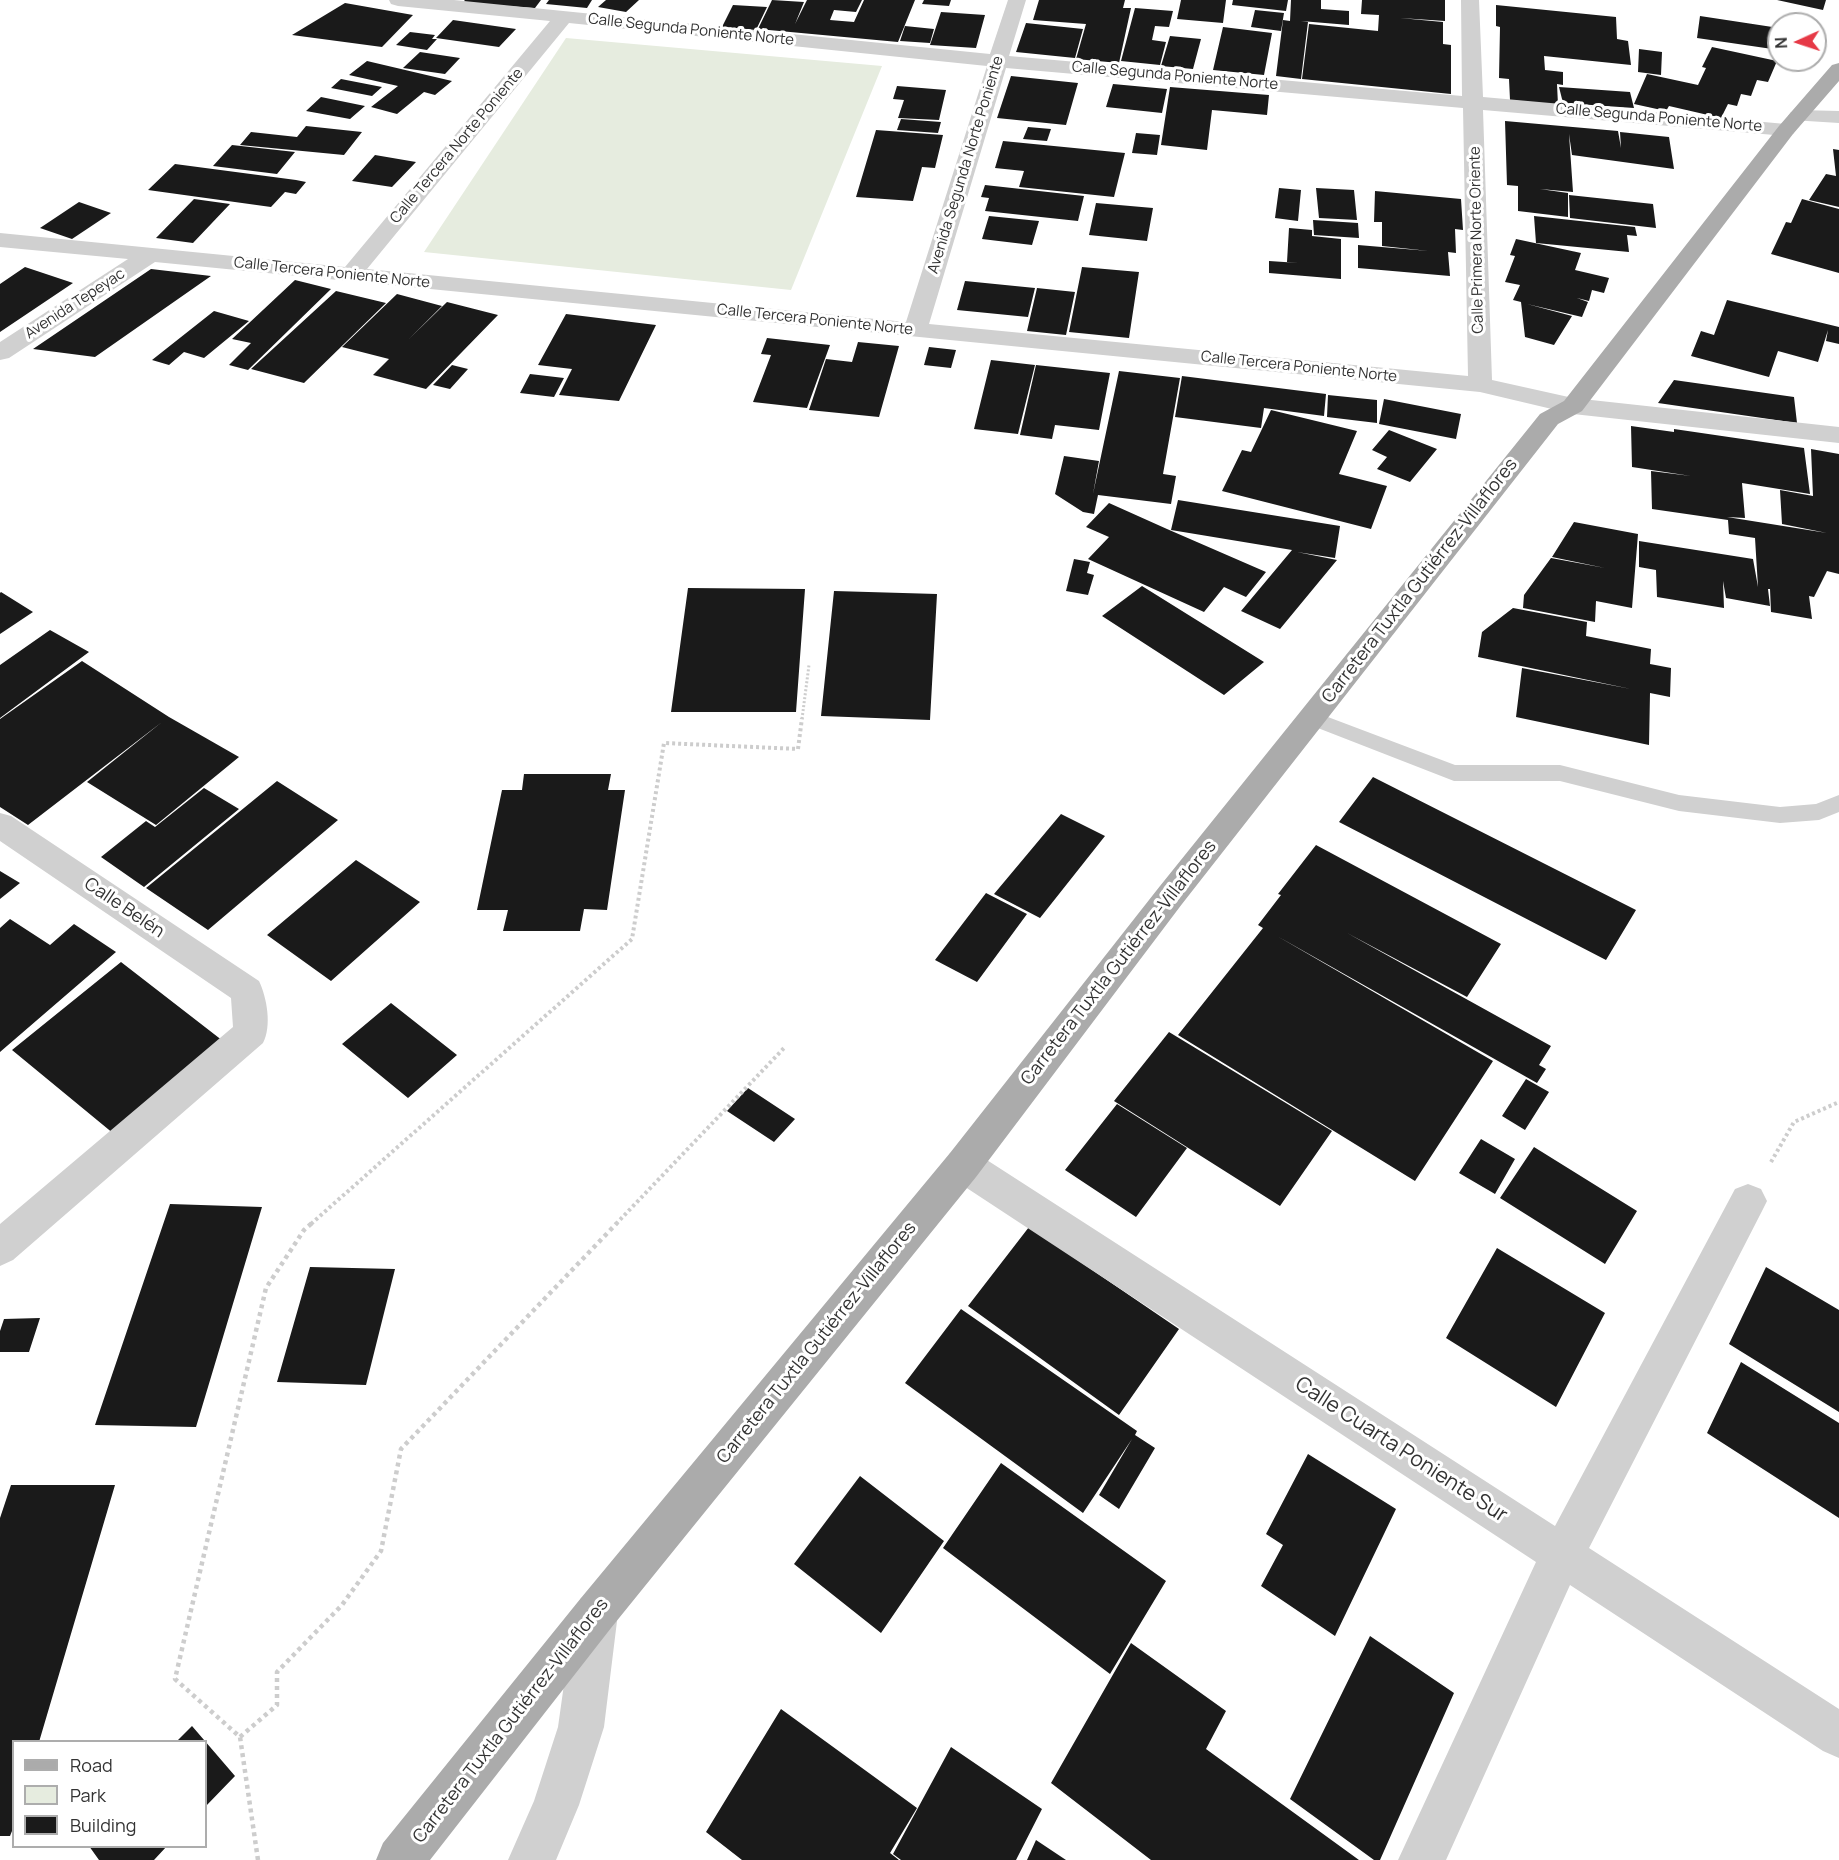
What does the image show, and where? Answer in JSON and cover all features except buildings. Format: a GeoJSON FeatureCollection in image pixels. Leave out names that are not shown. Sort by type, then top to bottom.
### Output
{"type":"FeatureCollection","features":[{"type":"Feature","properties":{"kind":"main road","name":"Carretera Tuxtla Gutiérrez-Villaflores"},"geometry":{"type":"LineString","coordinates":[[400,1860],[596,1613],[963,1165],[1170,895],[1549,419],[1573,406],[1792,123],[1839,69]]}},
{"type":"Feature","properties":{"kind":"street","name":"Calle Segunda Poniente Norte"},"geometry":{"type":"LineString","coordinates":[[398,0],[999,61],[1474,102],[1792,123],[1839,117]]}},
{"type":"Feature","properties":{"kind":"street","name":"Avenida Segunda Norte Poniente"},"geometry":{"type":"LineString","coordinates":[[915,330],[1017,0]]}},
{"type":"Feature","properties":{"kind":"street","name":"Calle Primera Norte Oriente"},"geometry":{"type":"LineString","coordinates":[[1470,0],[1480,385]]}},
{"type":"Feature","properties":{"kind":"street","name":"Calle Tercera Norte Poniente"},"geometry":{"type":"LineString","coordinates":[[350,275],[564,17]]}},
{"type":"Feature","properties":{"kind":"street","name":"Calle Tercera Poniente Norte"},"geometry":{"type":"LineString","coordinates":[[0,240],[1480,385]]}},
{"type":"Feature","properties":{"kind":"street","name":"Avenida Tepeyac"},"geometry":{"type":"LineString","coordinates":[[0,353],[150,255]]}},
{"type":"Feature","properties":{"kind":"street"},"geometry":{"type":"LineString","coordinates":[[1480,385],[1573,406],[1839,435]]}},
{"type":"Feature","properties":{"kind":"street","name":"Calle Belén"},"geometry":{"type":"LineString","coordinates":[[0,825],[247,991],[251,1033],[0,1248]]}},
{"type":"Feature","properties":{"kind":"street","name":"Calle Cuarta Poniente Sur"},"geometry":{"type":"LineString","coordinates":[[963,1165],[1839,1735]]}},
{"type":"Feature","properties":{"kind":"street"},"geometry":{"type":"LineString","coordinates":[[1422,1860],[1562,1555],[1748,1202]]}},
{"type":"Feature","properties":{"kind":"street"},"geometry":{"type":"LineString","coordinates":[[532,1860],[556,1805],[581,1727],[596,1613]]}},
{"type":"Feature","properties":{"kind":"lane"},"geometry":{"type":"LineString","coordinates":[[1312,718],[1455,772],[1560,773],[1679,803],[1780,815],[1819,812],[1839,803]]}},
{"type":"Feature","properties":{"kind":"path"},"geometry":{"type":"LineString","coordinates":[[258,1860],[240,1737],[175,1680],[266,1288],[304,1230],[632,939],[664,743],[798,749],[809,665]]}},
{"type":"Feature","properties":{"kind":"path"},"geometry":{"type":"LineString","coordinates":[[240,1737],[277,1705],[277,1672],[342,1605],[381,1551],[401,1449],[785,1047]]}},
{"type":"Feature","properties":{"kind":"path"},"geometry":{"type":"LineString","coordinates":[[1748,1202],[1794,1122],[1839,1102]]}},
{"type":"Feature","properties":{"kind":"green space"},"geometry":{"type":"Polygon","coordinates":[[[566,38],[882,66],[791,290],[424,252],[566,38]]]}}]}
